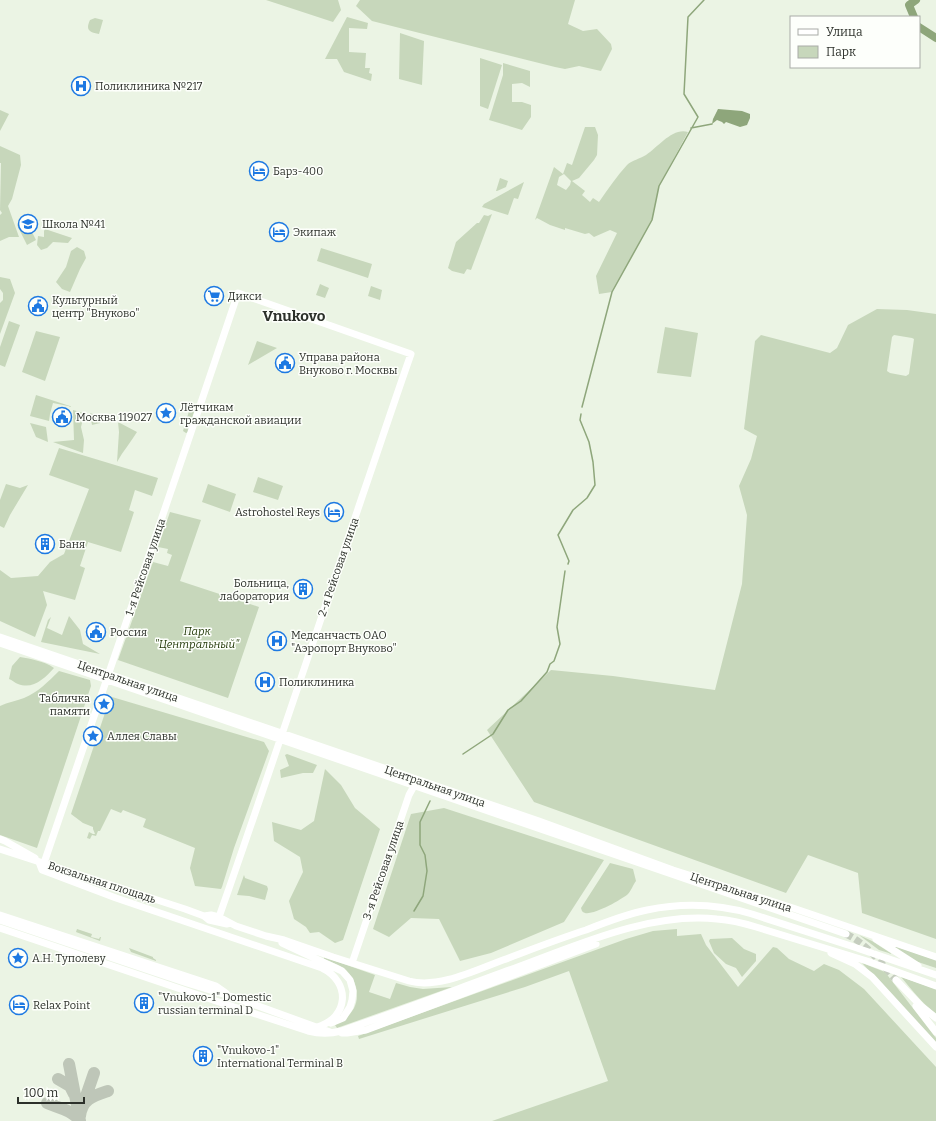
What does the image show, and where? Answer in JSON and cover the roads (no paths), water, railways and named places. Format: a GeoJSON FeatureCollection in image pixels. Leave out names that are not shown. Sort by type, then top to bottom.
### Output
{"type":"FeatureCollection","features":[{"type":"Feature","properties":{"kind":"main road","name":"1-я Рейсовая улица"},"geometry":{"type":"LineString","coordinates":[[41,862],[107,677],[238,293],[411,354]]}},
{"type":"Feature","properties":{"kind":"main road","name":"2-я Рейсовая улица"},"geometry":{"type":"LineString","coordinates":[[219,917],[271,769],[411,354]]}},
{"type":"Feature","properties":{"kind":"main road","name":"Центральная улица"},"geometry":{"type":"LineString","coordinates":[[0,637],[107,677]]}},
{"type":"Feature","properties":{"kind":"main road","name":"Центральная улица"},"geometry":{"type":"LineString","coordinates":[[0,643],[107,677],[281,736],[846,934]]}},
{"type":"Feature","properties":{"kind":"main road","name":"Центральная улица"},"geometry":{"type":"LineString","coordinates":[[417,783],[539,822],[673,870],[869,934]]}},
{"type":"Feature","properties":{"kind":"main road","name":"3-я Рейсовая улица"},"geometry":{"type":"LineString","coordinates":[[352,963],[409,795],[417,783]]}},
{"type":"Feature","properties":{"kind":"main road"},"geometry":{"type":"LineString","coordinates":[[0,839],[41,862],[42,870],[116,898],[322,968],[336,978],[342,990],[342,1005],[330,1022],[318,1027],[289,1024]]}},
{"type":"Feature","properties":{"kind":"main road","name":"Вокзальная площадь"},"geometry":{"type":"LineString","coordinates":[[0,849],[204,916],[211,921],[236,926],[284,940],[414,982],[429,984],[439,982],[479,969],[546,943],[646,910],[668,907],[703,906],[734,909],[752,914],[858,948],[935,975]]}},
{"type":"Feature","properties":{"kind":"main road"},"geometry":{"type":"LineString","coordinates":[[0,915],[216,986],[232,997]]}},
{"type":"Feature","properties":{"kind":"main road","name":"Вокзальная площадь"},"geometry":{"type":"LineString","coordinates":[[204,916],[211,915],[219,917],[236,926]]}},
{"type":"Feature","properties":{"kind":"main road"},"geometry":{"type":"LineString","coordinates":[[0,928],[315,1033],[329,1034],[635,926],[682,919],[717,919],[756,926],[867,961],[936,986]]}},
{"type":"Feature","properties":{"kind":"main road"},"geometry":{"type":"LineString","coordinates":[[0,920],[232,997],[330,1032],[343,1033],[366,1030],[622,934],[644,924]]}},
{"type":"Feature","properties":{"kind":"main road"},"geometry":{"type":"LineString","coordinates":[[25,929],[35,926]]}},
{"type":"Feature","properties":{"kind":"main road"},"geometry":{"type":"LineString","coordinates":[[869,934],[936,957]]}},
{"type":"Feature","properties":{"kind":"main road"},"geometry":{"type":"LineString","coordinates":[[869,934],[902,956],[935,975]]}},
{"type":"Feature","properties":{"kind":"main road"},"geometry":{"type":"LineString","coordinates":[[266,936],[342,971],[350,980],[352,987],[352,1000],[350,1007],[343,1018],[327,1025],[316,1027]]}},
{"type":"Feature","properties":{"kind":"main road"},"geometry":{"type":"LineString","coordinates":[[812,944],[852,962],[863,970],[936,1047]]}},
{"type":"Feature","properties":{"kind":"main road"},"geometry":{"type":"LineString","coordinates":[[127,963],[136,959]]}},
{"type":"Feature","properties":{"kind":"main road"},"geometry":{"type":"LineString","coordinates":[[896,980],[923,1008],[936,1018]]}},
{"type":"Feature","properties":{"kind":"main road"},"geometry":{"type":"LineString","coordinates":[[905,989],[936,1032]]}},
{"type":"Feature","properties":{"kind":"waterway"},"geometry":{"type":"LineString","coordinates":[[582,407],[612,292],[652,220],[659,186],[698,117],[684,94],[688,17],[704,0]]}},
{"type":"Feature","properties":{"kind":"waterway"},"geometry":{"type":"LineString","coordinates":[[914,16],[909,5],[916,0]]}},
{"type":"Feature","properties":{"kind":"waterway"},"geometry":{"type":"LineString","coordinates":[[920,28],[936,38]]}},
{"type":"Feature","properties":{"kind":"waterway"},"geometry":{"type":"LineString","coordinates":[[691,128],[712,124]]}},
{"type":"Feature","properties":{"kind":"waterway"},"geometry":{"type":"LineString","coordinates":[[568,564],[569,561],[558,535],[573,510],[587,498],[595,485],[593,462],[589,442],[580,420],[581,414]]}},
{"type":"Feature","properties":{"kind":"waterway"},"geometry":{"type":"LineString","coordinates":[[463,754],[493,734],[508,710],[521,701],[547,672],[550,664],[554,661],[560,644],[557,627],[565,571]]}},
{"type":"Feature","properties":{"kind":"waterway"},"geometry":{"type":"LineString","coordinates":[[414,911],[423,896],[427,871],[425,855],[420,845],[420,822],[430,801]]}},
{"type":"Feature","properties":{"kind":"tunnel"},"geometry":{"type":"LineString","coordinates":[[846,934],[867,948],[896,980]]}},
{"type":"Feature","properties":{"kind":"place","name":"Поликлиника №217"},"geometry":{"type":"Point","coordinates":[81,86]}},
{"type":"Feature","properties":{"kind":"place","name":"Барз-400"},"geometry":{"type":"Point","coordinates":[259,171]}},
{"type":"Feature","properties":{"kind":"place","name":"Школа №41"},"geometry":{"type":"Point","coordinates":[28,224]}},
{"type":"Feature","properties":{"kind":"place","name":"Экипаж"},"geometry":{"type":"Point","coordinates":[279,232]}},
{"type":"Feature","properties":{"kind":"place","name":"Дикси"},"geometry":{"type":"Point","coordinates":[214,296]}},
{"type":"Feature","properties":{"kind":"place","name":"Культурный центр \"Внуково\""},"geometry":{"type":"Point","coordinates":[38,306]}},
{"type":"Feature","properties":{"kind":"place","name":"Управа района Внуково г. Москвы"},"geometry":{"type":"Point","coordinates":[285,363]}},
{"type":"Feature","properties":{"kind":"place","name":"Лётчикам гражданской авиации"},"geometry":{"type":"Point","coordinates":[166,413]}},
{"type":"Feature","properties":{"kind":"place","name":"Москва 119027"},"geometry":{"type":"Point","coordinates":[62,417]}},
{"type":"Feature","properties":{"kind":"place","name":"Astrohostel Reys"},"geometry":{"type":"Point","coordinates":[334,512]}},
{"type":"Feature","properties":{"kind":"place","name":"Баня"},"geometry":{"type":"Point","coordinates":[45,544]}},
{"type":"Feature","properties":{"kind":"place","name":"Больница, лаборатория"},"geometry":{"type":"Point","coordinates":[303,589]}},
{"type":"Feature","properties":{"kind":"place","name":"Россия"},"geometry":{"type":"Point","coordinates":[96,632]}},
{"type":"Feature","properties":{"kind":"place","name":"Медсанчасть ОАО \"Аэропорт Внуково\""},"geometry":{"type":"Point","coordinates":[277,641]}},
{"type":"Feature","properties":{"kind":"place","name":"Поликлиника"},"geometry":{"type":"Point","coordinates":[265,682]}},
{"type":"Feature","properties":{"kind":"place","name":"Табличка памяти"},"geometry":{"type":"Point","coordinates":[104,704]}},
{"type":"Feature","properties":{"kind":"place","name":"Аллея Славы"},"geometry":{"type":"Point","coordinates":[93,736]}},
{"type":"Feature","properties":{"kind":"place","name":"А.Н. Туполеву"},"geometry":{"type":"Point","coordinates":[18,958]}},
{"type":"Feature","properties":{"kind":"place","name":"\"Vnukovo-1\" Domestic russian terminal D"},"geometry":{"type":"Point","coordinates":[144,1003]}},
{"type":"Feature","properties":{"kind":"place","name":"Relax Point"},"geometry":{"type":"Point","coordinates":[19,1005]}},
{"type":"Feature","properties":{"kind":"place","name":"\"Vnukovo-1\" International Terminal B"},"geometry":{"type":"Point","coordinates":[203,1056]}},
{"type":"Feature","properties":{"kind":"district","name":"Vnukovo"},"geometry":{"type":"Point","coordinates":[294,316]}},
{"type":"Feature","properties":{"kind":"park label","name":"Парк \"Центральный\""},"geometry":{"type":"Point","coordinates":[197,637]}}]}
